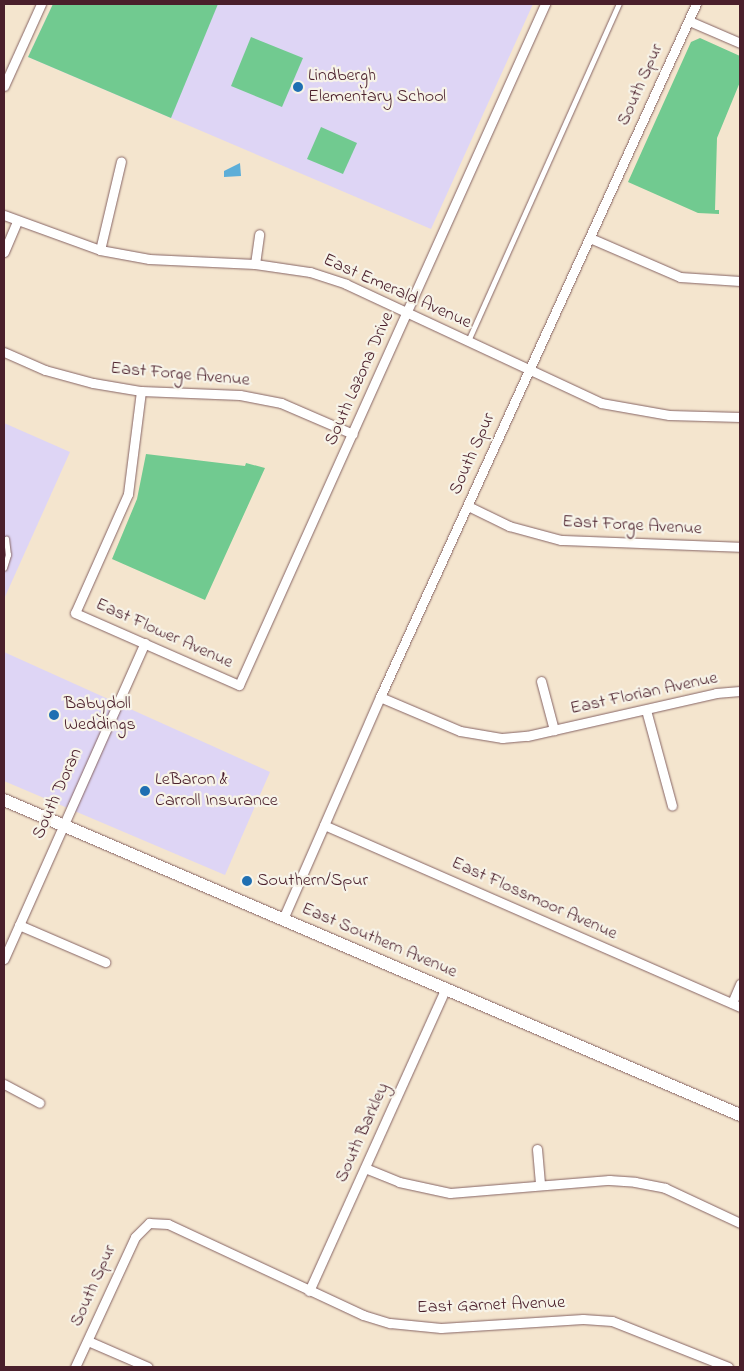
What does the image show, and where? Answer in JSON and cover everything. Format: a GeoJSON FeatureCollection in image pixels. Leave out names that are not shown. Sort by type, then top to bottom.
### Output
{"type":"FeatureCollection","features":[{"type":"Feature","properties":{"kind":"main road","name":"East Southern Avenue"},"geometry":{"type":"LineString","coordinates":[[4,800],[446,988],[740,1116]]}},
{"type":"Feature","properties":{"kind":"street"},"geometry":{"type":"LineString","coordinates":[[4,86],[41,4]]}},
{"type":"Feature","properties":{"kind":"street","name":"South Lazona Drive"},"geometry":{"type":"LineString","coordinates":[[239,685],[408,313],[545,4]]}},
{"type":"Feature","properties":{"kind":"street","name":"South Spur"},"geometry":{"type":"LineString","coordinates":[[283,919],[380,697],[696,4]]}},
{"type":"Feature","properties":{"kind":"street"},"geometry":{"type":"LineString","coordinates":[[688,21],[740,43]]}},
{"type":"Feature","properties":{"kind":"street"},"geometry":{"type":"LineString","coordinates":[[100,250],[121,161]]}},
{"type":"Feature","properties":{"kind":"street","name":"East Emerald Avenue"},"geometry":{"type":"LineString","coordinates":[[4,215],[100,250],[172,261],[255,264],[310,272],[346,284],[601,403],[669,415],[740,417]]}},
{"type":"Feature","properties":{"kind":"street"},"geometry":{"type":"LineString","coordinates":[[4,252],[17,221]]}},
{"type":"Feature","properties":{"kind":"street"},"geometry":{"type":"LineString","coordinates":[[255,264],[259,234]]}},
{"type":"Feature","properties":{"kind":"street"},"geometry":{"type":"LineString","coordinates":[[590,238],[680,277],[740,281]]}},
{"type":"Feature","properties":{"kind":"street","name":"East Forge Avenue"},"geometry":{"type":"LineString","coordinates":[[4,352],[45,370],[141,391],[263,399],[301,410],[352,434]]}},
{"type":"Feature","properties":{"kind":"street","name":"East Flower Avenue"},"geometry":{"type":"LineString","coordinates":[[141,391],[128,494],[76,613],[239,685]]}},
{"type":"Feature","properties":{"kind":"street","name":"East Forge Avenue"},"geometry":{"type":"LineString","coordinates":[[468,506],[510,526],[561,540],[740,547]]}},
{"type":"Feature","properties":{"kind":"street","name":"South Doran"},"geometry":{"type":"LineString","coordinates":[[4,959],[62,824],[144,643]]}},
{"type":"Feature","properties":{"kind":"street","name":"East Florian Avenue"},"geometry":{"type":"LineString","coordinates":[[541,681],[554,730]]}},
{"type":"Feature","properties":{"kind":"street","name":"East Florian Avenue"},"geometry":{"type":"LineString","coordinates":[[380,697],[481,737],[502,738],[554,730],[716,693],[740,692]]}},
{"type":"Feature","properties":{"kind":"street"},"geometry":{"type":"LineString","coordinates":[[646,710],[672,806]]}},
{"type":"Feature","properties":{"kind":"street","name":"East Flossmoor Avenue"},"geometry":{"type":"LineString","coordinates":[[324,825],[736,1005]]}},
{"type":"Feature","properties":{"kind":"street"},"geometry":{"type":"LineString","coordinates":[[19,925],[105,962]]}},
{"type":"Feature","properties":{"kind":"street"},"geometry":{"type":"LineString","coordinates":[[736,1005],[740,984]]}},
{"type":"Feature","properties":{"kind":"street","name":"South Barkley"},"geometry":{"type":"LineString","coordinates":[[309,1291],[446,988]]}},
{"type":"Feature","properties":{"kind":"street"},"geometry":{"type":"LineString","coordinates":[[4,1084],[39,1103]]}},
{"type":"Feature","properties":{"kind":"street"},"geometry":{"type":"LineString","coordinates":[[537,1148],[540,1185]]}},
{"type":"Feature","properties":{"kind":"street"},"geometry":{"type":"LineString","coordinates":[[365,1168],[415,1187],[450,1193],[540,1185],[634,1182],[665,1188],[740,1222]]}},
{"type":"Feature","properties":{"kind":"street","name":"South Spur"},"geometry":{"type":"LineString","coordinates":[[76,1367],[135,1237],[149,1223]]}},
{"type":"Feature","properties":{"kind":"street","name":"East Garnet Avenue"},"geometry":{"type":"LineString","coordinates":[[149,1223],[168,1224],[363,1316],[415,1327],[612,1321],[728,1367]]}},
{"type":"Feature","properties":{"kind":"street"},"geometry":{"type":"LineString","coordinates":[[88,1341],[148,1367]]}},
{"type":"Feature","properties":{"kind":"lane"},"geometry":{"type":"LineString","coordinates":[[468,341],[619,4]]}},
{"type":"Feature","properties":{"kind":"lane"},"geometry":{"type":"LineString","coordinates":[[4,568],[8,556],[6,539]]}},
{"type":"Feature","properties":{"kind":"shaded area","name":"Lindbergh Elementary School"},"geometry":{"type":"Polygon","coordinates":[[[53,4],[533,4],[431,229],[28,57],[53,4]]]}},
{"type":"Feature","properties":{"kind":"shaded area"},"geometry":{"type":"Polygon","coordinates":[[[4,423],[70,452],[4,599],[4,423]]]}},
{"type":"Feature","properties":{"kind":"shaded area"},"geometry":{"type":"Polygon","coordinates":[[[4,652],[270,772],[225,875],[4,781],[4,652]]]}},
{"type":"Feature","properties":{"kind":"green space"},"geometry":{"type":"Polygon","coordinates":[[[53,4],[218,4],[171,118],[28,57],[53,4]]]}},
{"type":"Feature","properties":{"kind":"green space"},"geometry":{"type":"Polygon","coordinates":[[[251,37],[303,58],[282,107],[231,86],[251,37]]]}},
{"type":"Feature","properties":{"kind":"green space"},"geometry":{"type":"Polygon","coordinates":[[[700,38],[740,56],[740,82],[717,138],[715,210],[719,210],[719,214],[698,213],[628,182],[691,42],[700,38]]]}},
{"type":"Feature","properties":{"kind":"green space"},"geometry":{"type":"Polygon","coordinates":[[[321,127],[357,143],[343,174],[307,159],[321,127]]]}},
{"type":"Feature","properties":{"kind":"green space"},"geometry":{"type":"Polygon","coordinates":[[[146,454],[245,466],[246,463],[265,468],[205,600],[112,559],[137,499],[146,454]]]}},
{"type":"Feature","properties":{"kind":"water"},"geometry":{"type":"Polygon","coordinates":[[[240,163],[241,176],[224,177],[224,171],[240,163]]]}},
{"type":"Feature","properties":{"kind":"place","name":"Lindbergh Elementary School"},"geometry":{"type":"Point","coordinates":[298,87]}},
{"type":"Feature","properties":{"kind":"place","name":"Babydoll Weddings"},"geometry":{"type":"Point","coordinates":[54,715]}},
{"type":"Feature","properties":{"kind":"place","name":"LeBaron & Carroll Insurance"},"geometry":{"type":"Point","coordinates":[145,791]}},
{"type":"Feature","properties":{"kind":"place","name":"Southern/Spur"},"geometry":{"type":"Point","coordinates":[247,881]}}]}
